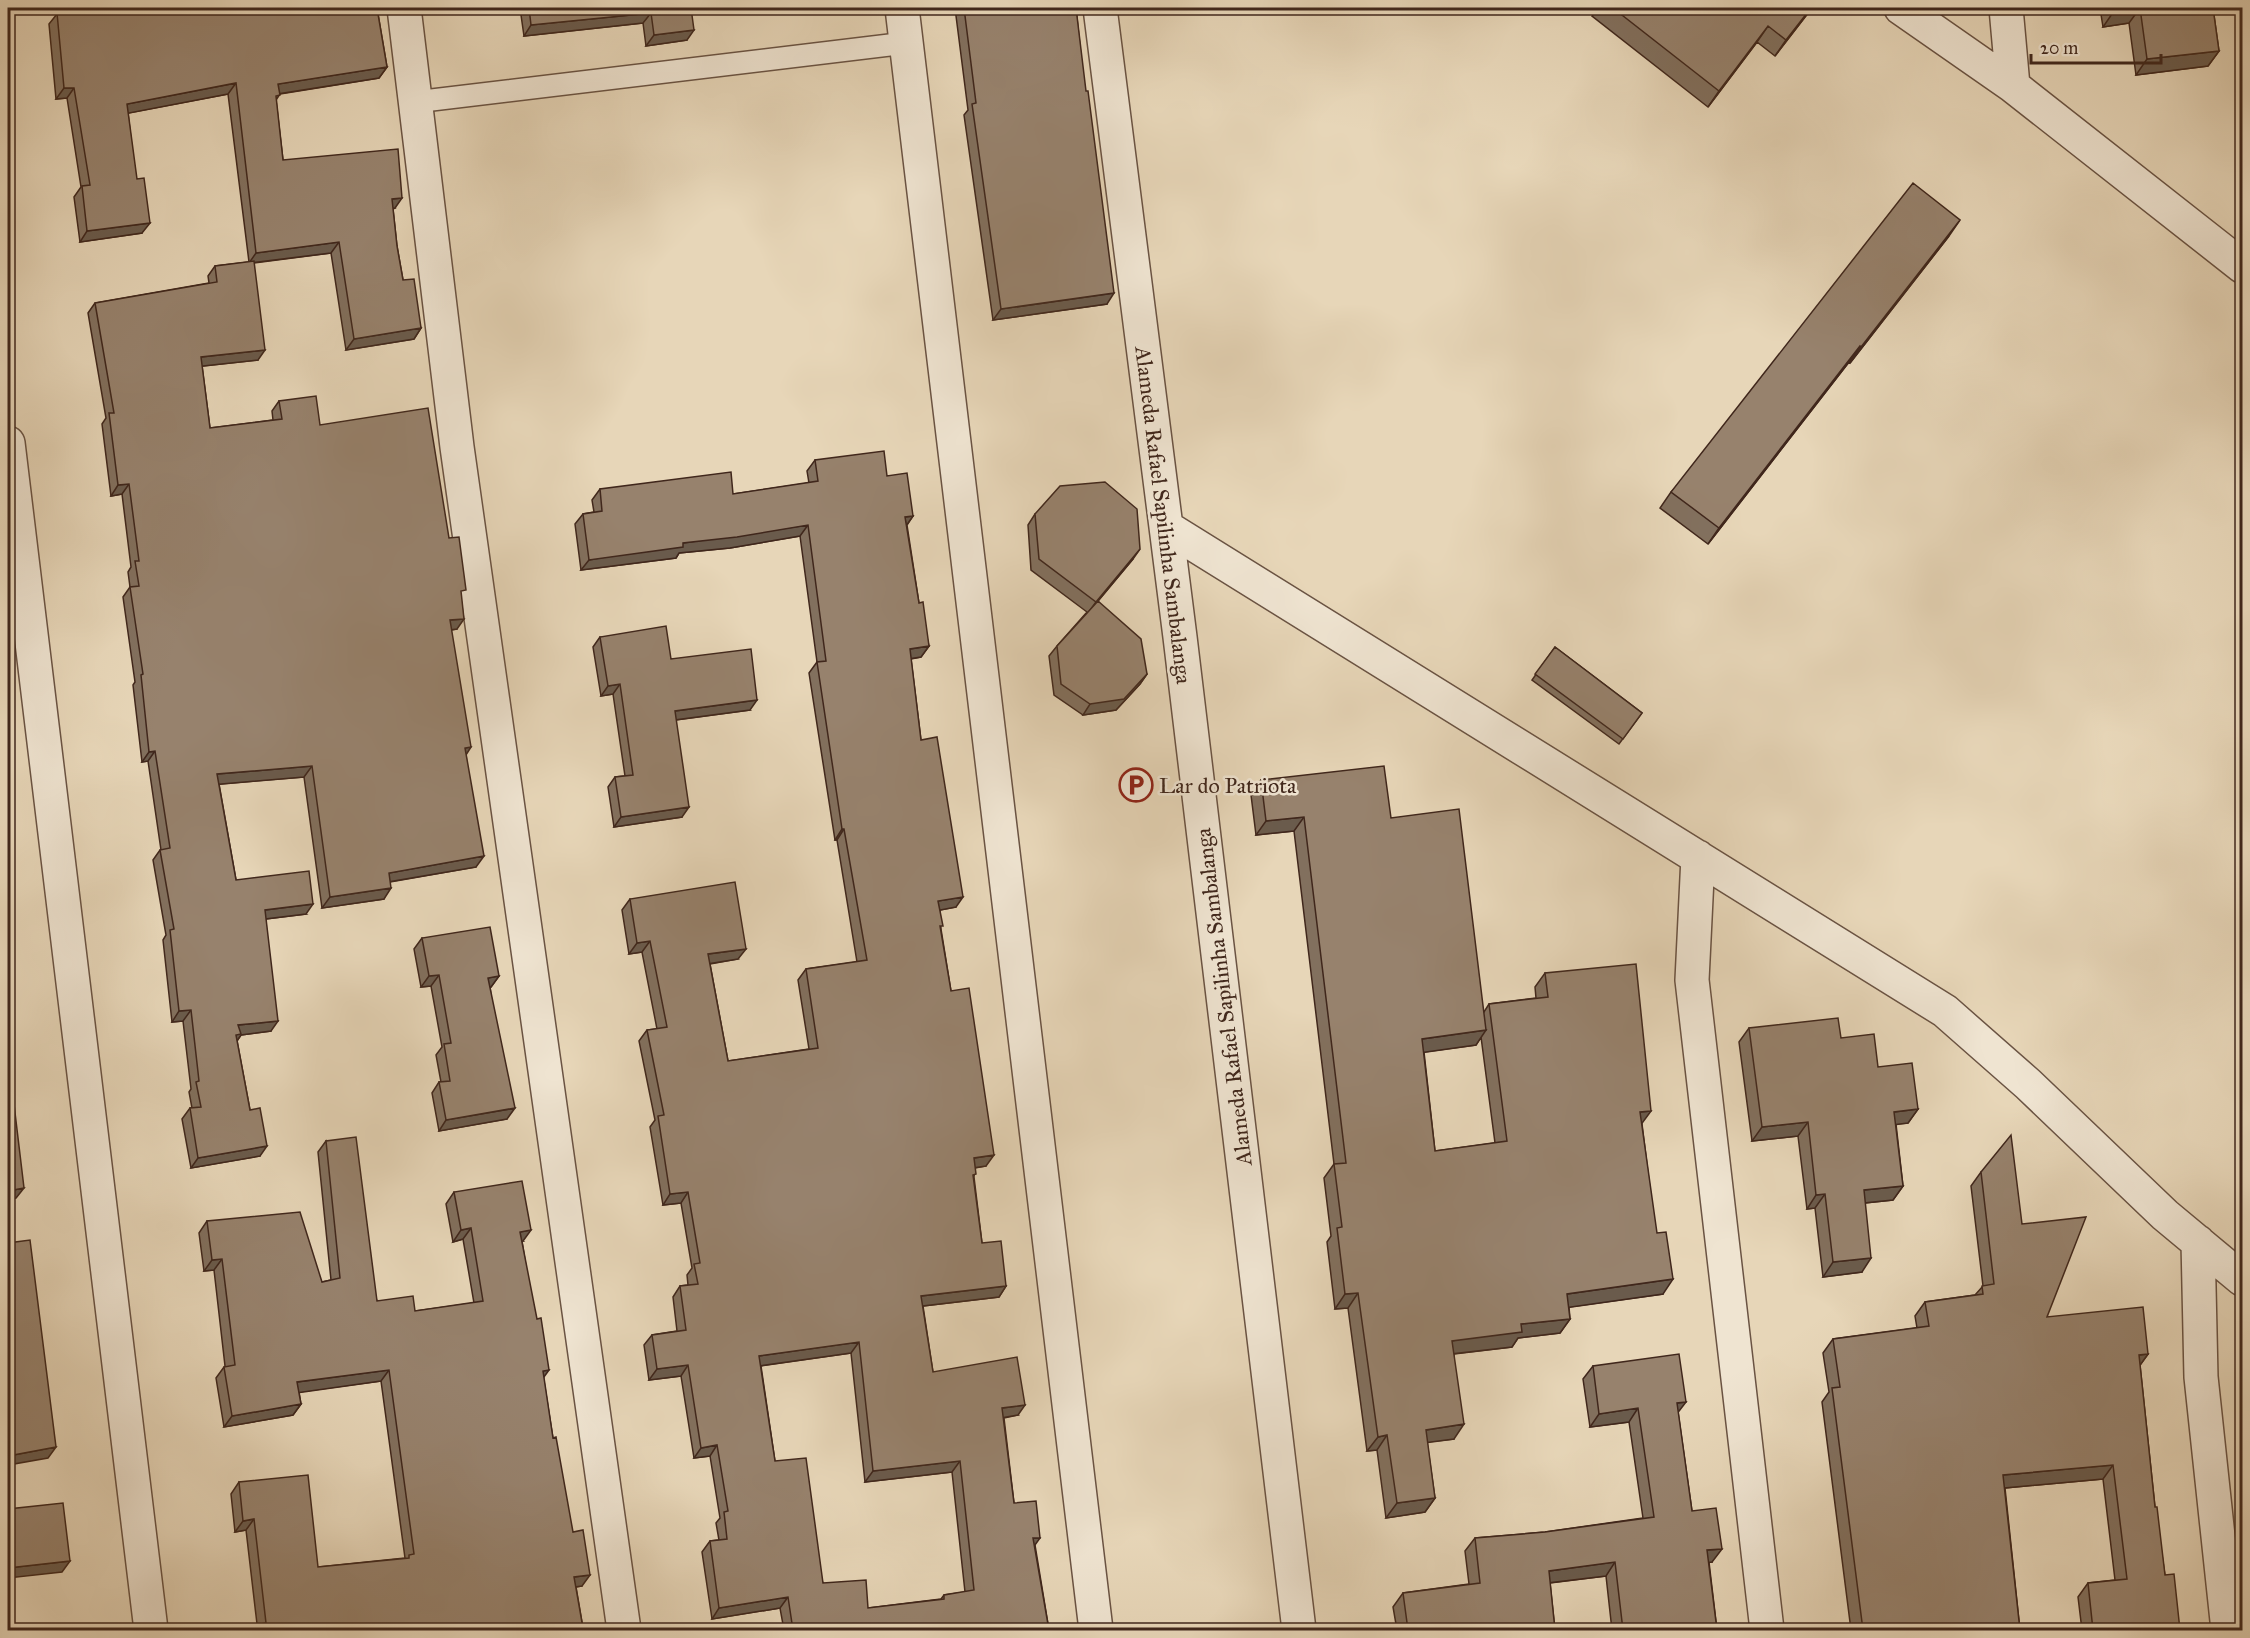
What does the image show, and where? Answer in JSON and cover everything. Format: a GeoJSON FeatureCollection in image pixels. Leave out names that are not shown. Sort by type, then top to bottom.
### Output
{"type":"FeatureCollection","features":[{"type":"Feature","properties":{"kind":"street"},"geometry":{"type":"LineString","coordinates":[[404,8],[457,447],[624,1630]]}},
{"type":"Feature","properties":{"kind":"street"},"geometry":{"type":"LineString","coordinates":[[902,8],[1096,1630]]}},
{"type":"Feature","properties":{"kind":"street","name":"Alameda Rafael Sapilinha Sambalanga"},"geometry":{"type":"LineString","coordinates":[[1100,8],[1166,527],[1299,1630]]}},
{"type":"Feature","properties":{"kind":"street"},"geometry":{"type":"LineString","coordinates":[[1901,8],[2013,86],[2242,266]]}},
{"type":"Feature","properties":{"kind":"street"},"geometry":{"type":"LineString","coordinates":[[2006,8],[2013,86]]}},
{"type":"Feature","properties":{"kind":"street"},"geometry":{"type":"LineString","coordinates":[[8,443],[151,1630]]}},
{"type":"Feature","properties":{"kind":"street"},"geometry":{"type":"LineString","coordinates":[[1166,527],[1945,1011],[2028,1084],[2165,1215],[2242,1279]]}},
{"type":"Feature","properties":{"kind":"street"},"geometry":{"type":"LineString","coordinates":[[1698,857],[1692,980],[1767,1630]]}},
{"type":"Feature","properties":{"kind":"street"},"geometry":{"type":"LineString","coordinates":[[2198,1242],[2201,1377],[2228,1630]]}},
{"type":"Feature","properties":{"kind":"lane"},"geometry":{"type":"LineString","coordinates":[[415,102],[906,43]]}},
{"type":"Feature","properties":{"kind":"building"},"geometry":{"type":"Polygon","coordinates":[[[65,8],[377,8],[387,67],[278,84],[280,95],[276,96],[283,160],[398,149],[402,198],[392,199],[397,246],[403,280],[414,279],[421,328],[354,339],[339,242],[256,253],[236,83],[127,104],[137,179],[144,178],[150,223],[87,231],[82,186],[90,185],[74,88],[64,88],[57,13],[66,12],[65,8]]]}},
{"type":"Feature","properties":{"kind":"building"},"geometry":{"type":"Polygon","coordinates":[[[529,8],[691,8],[694,30],[654,35],[651,13],[531,25],[529,8]]]}},
{"type":"Feature","properties":{"kind":"building"},"geometry":{"type":"Polygon","coordinates":[[[964,8],[1076,8],[1114,293],[1001,309],[972,104],[976,103],[964,8]]]}},
{"type":"Feature","properties":{"kind":"building"},"geometry":{"type":"Polygon","coordinates":[[[1613,8],[1811,8],[1786,40],[1768,26],[1719,91],[1613,8]]]}},
{"type":"Feature","properties":{"kind":"building"},"geometry":{"type":"Polygon","coordinates":[[[2113,8],[2138,8],[2114,11],[2113,8]]]}},
{"type":"Feature","properties":{"kind":"building"},"geometry":{"type":"Polygon","coordinates":[[[2140,8],[2213,8],[2219,51],[2147,59],[2140,8]]]}},
{"type":"Feature","properties":{"kind":"building"},"geometry":{"type":"Polygon","coordinates":[[[1913,183],[1960,220],[1719,528],[1671,492],[1913,183]]]}},
{"type":"Feature","properties":{"kind":"building"},"geometry":{"type":"Polygon","coordinates":[[[254,261],[265,350],[201,357],[210,428],[282,419],[279,401],[316,396],[320,425],[428,408],[449,538],[459,537],[466,590],[461,591],[464,619],[450,620],[471,747],[465,748],[484,856],[389,873],[391,888],[330,897],[312,766],[217,774],[236,880],[309,871],[313,904],[265,910],[278,1021],[238,1025],[241,1034],[236,1035],[250,1110],[260,1108],[267,1146],[198,1158],[190,1108],[201,1107],[196,1082],[199,1081],[191,1010],[179,1011],[170,930],[174,929],[160,850],[170,848],[155,751],[149,752],[141,675],[143,674],[130,587],[139,586],[135,561],[139,561],[129,484],[118,485],[109,413],[114,413],[95,303],[217,282],[215,266],[254,261]]]}},
{"type":"Feature","properties":{"kind":"building"},"geometry":{"type":"Polygon","coordinates":[[[884,451],[887,476],[907,473],[913,516],[905,517],[919,603],[923,602],[929,646],[910,649],[921,740],[937,737],[963,897],[938,901],[943,926],[940,926],[951,991],[969,988],[994,1155],[974,1158],[976,1174],[973,1175],[982,1243],[1001,1241],[1006,1286],[921,1296],[933,1372],[1017,1357],[1025,1405],[1002,1408],[1014,1503],[1036,1501],[1040,1538],[1033,1538],[1049,1630],[793,1630],[788,1597],[719,1608],[710,1541],[727,1539],[724,1512],[728,1511],[717,1445],[701,1448],[688,1365],[657,1369],[652,1335],[686,1330],[680,1286],[698,1284],[694,1264],[700,1263],[688,1192],[670,1194],[658,1116],[664,1115],[647,1030],[667,1027],[650,941],[637,943],[630,899],[735,882],[746,949],[708,954],[728,1061],[818,1048],[806,969],[867,960],[844,829],[842,829],[817,662],[826,661],[808,525],[683,543],[683,547],[589,560],[583,514],[602,511],[600,489],[731,472],[733,494],[818,481],[815,460],[884,451]],[[859,1342],[759,1356],[775,1461],[806,1458],[823,1583],[866,1580],[868,1608],[944,1599],[944,1595],[974,1590],[960,1461],[873,1471],[859,1342]]]}},
{"type":"Feature","properties":{"kind":"building"},"geometry":{"type":"Polygon","coordinates":[[[1105,482],[1137,509],[1140,549],[1096,602],[1039,559],[1035,514],[1060,486],[1105,482]]]}},
{"type":"Feature","properties":{"kind":"building"},"geometry":{"type":"Polygon","coordinates":[[[1098,601],[1141,639],[1147,674],[1124,699],[1090,704],[1061,684],[1057,646],[1098,601]]]}},
{"type":"Feature","properties":{"kind":"building"},"geometry":{"type":"Polygon","coordinates":[[[666,626],[671,659],[751,649],[757,700],[675,711],[689,807],[621,817],[615,777],[633,775],[620,684],[608,686],[600,637],[666,626]]]}},
{"type":"Feature","properties":{"kind":"building"},"geometry":{"type":"Polygon","coordinates":[[[1555,647],[1642,713],[1623,739],[1535,674],[1555,647]]]}},
{"type":"Feature","properties":{"kind":"building"},"geometry":{"type":"Polygon","coordinates":[[[1384,766],[1391,818],[1459,809],[1486,1030],[1422,1039],[1435,1151],[1507,1141],[1489,1004],[1548,997],[1545,973],[1636,964],[1651,1111],[1640,1112],[1657,1233],[1666,1232],[1673,1279],[1567,1294],[1570,1319],[1521,1324],[1522,1332],[1452,1341],[1464,1424],[1426,1430],[1435,1498],[1397,1503],[1387,1435],[1378,1437],[1358,1293],[1345,1294],[1337,1228],[1342,1227],[1334,1164],[1346,1163],[1304,817],[1266,821],[1261,780],[1384,766]]]}},
{"type":"Feature","properties":{"kind":"building"},"geometry":{"type":"Polygon","coordinates":[[[490,927],[499,976],[488,978],[515,1108],[446,1120],[439,1082],[450,1081],[444,1044],[451,1043],[439,975],[429,976],[422,938],[490,927]]]}},
{"type":"Feature","properties":{"kind":"building"},"geometry":{"type":"Polygon","coordinates":[[[1838,1018],[1841,1038],[1874,1034],[1878,1067],[1912,1063],[1918,1109],[1894,1112],[1903,1186],[1864,1190],[1871,1258],[1833,1262],[1825,1194],[1816,1195],[1808,1122],[1762,1127],[1749,1028],[1838,1018]]]}},
{"type":"Feature","properties":{"kind":"building"},"geometry":{"type":"Polygon","coordinates":[[[8,1054],[24,1188],[8,1191],[8,1054]]]}},
{"type":"Feature","properties":{"kind":"building"},"geometry":{"type":"Polygon","coordinates":[[[2011,1135],[2022,1224],[2086,1217],[2047,1317],[2143,1307],[2148,1354],[2139,1355],[2155,1507],[2157,1507],[2165,1575],[2174,1574],[2180,1630],[2093,1630],[2088,1583],[2127,1579],[2113,1465],[2003,1475],[2020,1630],[1863,1630],[1832,1388],[1840,1387],[1833,1339],[1929,1326],[1925,1302],[1983,1294],[1982,1286],[1994,1284],[1981,1172],[2011,1135]]]}},
{"type":"Feature","properties":{"kind":"building"},"geometry":{"type":"Polygon","coordinates":[[[356,1137],[377,1301],[413,1296],[415,1311],[483,1301],[471,1228],[461,1230],[454,1192],[522,1181],[531,1230],[520,1232],[537,1319],[541,1318],[549,1370],[543,1371],[553,1438],[556,1437],[573,1532],[583,1530],[590,1575],[574,1577],[583,1628],[567,1630],[256,1630],[255,1625],[266,1623],[254,1519],[243,1521],[239,1482],[308,1475],[318,1567],[409,1558],[409,1555],[414,1554],[389,1370],[297,1382],[301,1404],[232,1416],[224,1367],[235,1365],[222,1259],[212,1260],[207,1221],[300,1212],[322,1282],[340,1278],[326,1141],[356,1137]]]}},
{"type":"Feature","properties":{"kind":"building"},"geometry":{"type":"Polygon","coordinates":[[[30,1240],[56,1447],[8,1456],[8,1243],[30,1240]]]}},
{"type":"Feature","properties":{"kind":"building"},"geometry":{"type":"Polygon","coordinates":[[[1679,1354],[1686,1402],[1677,1403],[1692,1511],[1716,1508],[1722,1549],[1707,1550],[1717,1630],[1623,1630],[1615,1562],[1549,1571],[1555,1630],[1408,1630],[1403,1593],[1480,1583],[1475,1538],[1545,1532],[1654,1517],[1638,1408],[1599,1414],[1593,1366],[1679,1354]]]}},
{"type":"Feature","properties":{"kind":"building"},"geometry":{"type":"Polygon","coordinates":[[[63,1503],[70,1561],[8,1568],[8,1509],[63,1503]]]}},
{"type":"Feature","properties":{"kind":"place","name":"Lar do Patriota"},"geometry":{"type":"Point","coordinates":[1136,785]}}]}
